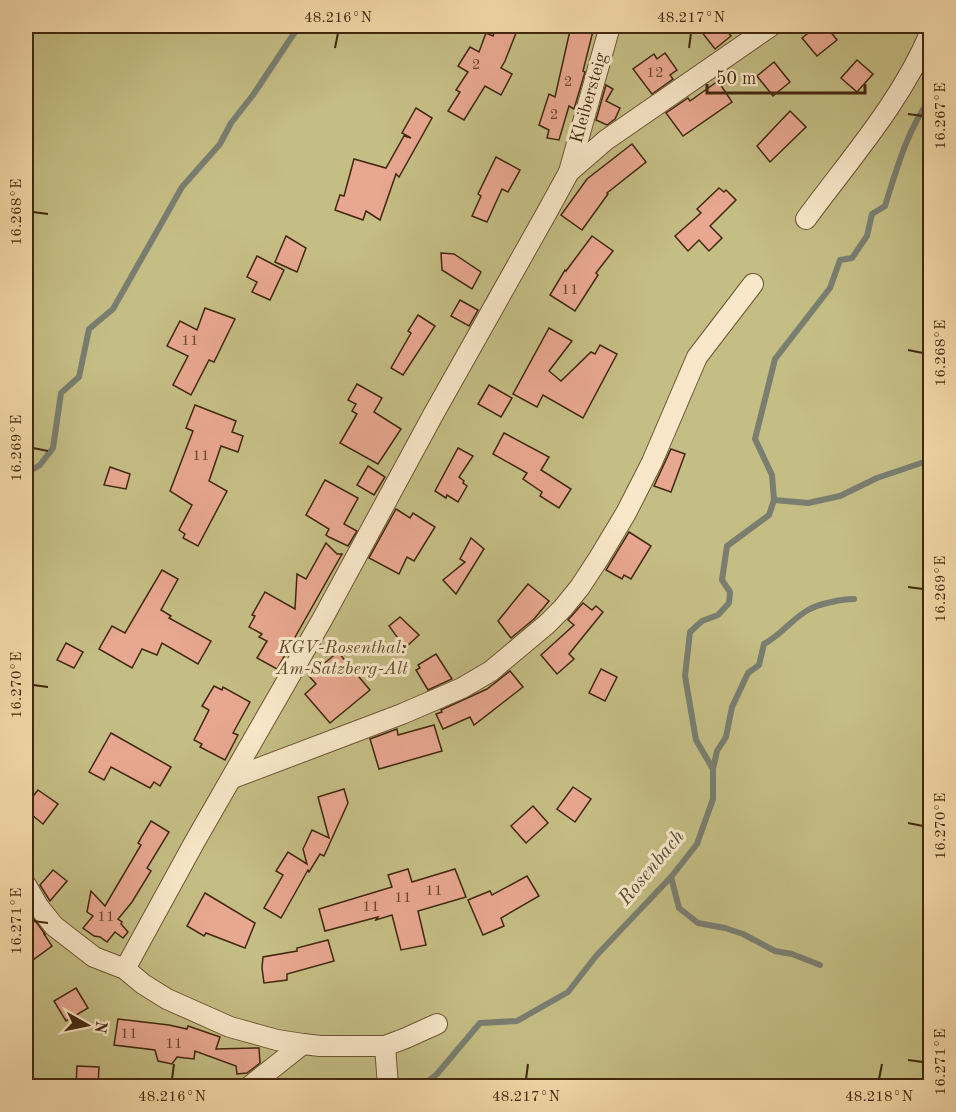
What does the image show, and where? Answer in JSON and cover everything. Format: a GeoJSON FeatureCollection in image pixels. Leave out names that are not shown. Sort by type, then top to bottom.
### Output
{"type":"FeatureCollection","features":[{"type":"Feature","properties":{"kind":"street","name":"Kleibersteig"},"geometry":{"type":"LineString","coordinates":[[569,172],[610,26]]}},
{"type":"Feature","properties":{"kind":"street"},"geometry":{"type":"LineString","coordinates":[[125,969],[194,843],[323,618],[569,172],[606,140],[771,26]]}},
{"type":"Feature","properties":{"kind":"street"},"geometry":{"type":"LineString","coordinates":[[806,219],[897,98],[922,53],[930,33]]}},
{"type":"Feature","properties":{"kind":"street"},"geometry":{"type":"LineString","coordinates":[[233,778],[402,714],[462,688],[491,671],[547,624],[580,587],[605,549],[652,462],[697,357],[753,284]]}},
{"type":"Feature","properties":{"kind":"street"},"geometry":{"type":"LineString","coordinates":[[26,885],[49,920],[67,938],[94,957],[125,969],[166,999],[230,1027],[277,1040],[385,1054],[406,1038],[437,1024]]}},
{"type":"Feature","properties":{"kind":"street"},"geometry":{"type":"LineString","coordinates":[[250,1086],[303,1044]]}},
{"type":"Feature","properties":{"kind":"street"},"geometry":{"type":"LineString","coordinates":[[385,1054],[388,1086]]}},
{"type":"Feature","properties":{"kind":"green space","name":"KGV-Rosenthal: Am-Satzberg-Alt"},"geometry":{"type":"Polygon","coordinates":[[[26,26],[930,26],[930,1086],[26,1086],[26,26]]]}},
{"type":"Feature","properties":{"kind":"building"},"geometry":{"type":"Polygon","coordinates":[[[497,26],[516,33],[501,68],[512,74],[501,95],[485,86],[464,120],[448,111],[460,92],[456,90],[468,72],[458,66],[470,47],[479,52],[486,33],[493,36],[497,26]]]}},
{"type":"Feature","properties":{"kind":"building"},"geometry":{"type":"Polygon","coordinates":[[[571,26],[580,26],[593,31],[583,71],[585,72],[574,109],[569,106],[559,140],[547,138],[549,130],[539,125],[549,94],[555,97],[571,26]]]}},
{"type":"Feature","properties":{"kind":"building"},"geometry":{"type":"Polygon","coordinates":[[[697,26],[723,26],[731,36],[715,49],[697,26]]]}},
{"type":"Feature","properties":{"kind":"building"},"geometry":{"type":"Polygon","coordinates":[[[817,26],[826,26],[837,40],[817,56],[802,38],[817,26]]]}},
{"type":"Feature","properties":{"kind":"building"},"geometry":{"type":"Polygon","coordinates":[[[665,53],[677,70],[670,75],[673,79],[652,94],[633,69],[654,54],[657,59],[665,53]]]}},
{"type":"Feature","properties":{"kind":"building"},"geometry":{"type":"Polygon","coordinates":[[[857,60],[873,74],[857,92],[841,78],[857,60]]]}},
{"type":"Feature","properties":{"kind":"building"},"geometry":{"type":"Polygon","coordinates":[[[774,62],[790,82],[773,96],[757,76],[774,62]]]}},
{"type":"Feature","properties":{"kind":"building"},"geometry":{"type":"Polygon","coordinates":[[[718,81],[732,102],[683,136],[666,113],[688,98],[690,101],[718,81]]]}},
{"type":"Feature","properties":{"kind":"building"},"geometry":{"type":"Polygon","coordinates":[[[606,85],[613,89],[606,101],[620,108],[615,119],[607,125],[596,120],[606,85]]]}},
{"type":"Feature","properties":{"kind":"building"},"geometry":{"type":"Polygon","coordinates":[[[416,108],[432,118],[399,177],[396,174],[380,220],[366,211],[363,220],[335,210],[340,195],[344,196],[354,159],[386,168],[404,136],[411,138],[402,133],[416,108]]]}},
{"type":"Feature","properties":{"kind":"building"},"geometry":{"type":"Polygon","coordinates":[[[790,111],[806,127],[770,162],[757,146],[790,111]]]}},
{"type":"Feature","properties":{"kind":"building"},"geometry":{"type":"Polygon","coordinates":[[[632,144],[646,162],[607,193],[582,230],[561,215],[587,179],[632,144]]]}},
{"type":"Feature","properties":{"kind":"building"},"geometry":{"type":"Polygon","coordinates":[[[496,157],[520,170],[508,192],[502,189],[487,222],[472,216],[481,196],[478,194],[496,157]]]}},
{"type":"Feature","properties":{"kind":"building"},"geometry":{"type":"Polygon","coordinates":[[[719,188],[724,192],[726,190],[736,200],[710,226],[722,238],[709,251],[699,240],[688,251],[675,236],[701,213],[697,209],[719,188]]]}},
{"type":"Feature","properties":{"kind":"building"},"geometry":{"type":"Polygon","coordinates":[[[286,236],[306,248],[297,272],[275,262],[286,236]]]}},
{"type":"Feature","properties":{"kind":"building"},"geometry":{"type":"Polygon","coordinates":[[[592,236],[613,251],[596,273],[598,275],[575,311],[550,295],[565,270],[592,236]]]}},
{"type":"Feature","properties":{"kind":"building"},"geometry":{"type":"Polygon","coordinates":[[[441,253],[454,254],[481,272],[472,289],[442,270],[441,253]]]}},
{"type":"Feature","properties":{"kind":"building"},"geometry":{"type":"Polygon","coordinates":[[[257,256],[284,270],[270,300],[252,292],[257,282],[247,277],[257,256]]]}},
{"type":"Feature","properties":{"kind":"building"},"geometry":{"type":"Polygon","coordinates":[[[460,300],[478,310],[469,326],[451,316],[460,300]]]}},
{"type":"Feature","properties":{"kind":"building"},"geometry":{"type":"Polygon","coordinates":[[[205,308],[235,319],[214,362],[209,360],[191,395],[173,385],[188,356],[167,346],[180,321],[197,330],[205,308]]]}},
{"type":"Feature","properties":{"kind":"building"},"geometry":{"type":"Polygon","coordinates":[[[418,315],[435,326],[403,375],[391,368],[411,333],[408,331],[418,315]]]}},
{"type":"Feature","properties":{"kind":"building"},"geometry":{"type":"Polygon","coordinates":[[[549,328],[572,341],[549,371],[561,381],[591,352],[595,354],[600,345],[617,354],[583,418],[543,395],[537,407],[513,394],[549,328]]]}},
{"type":"Feature","properties":{"kind":"building"},"geometry":{"type":"Polygon","coordinates":[[[357,384],[382,398],[374,412],[401,429],[378,464],[340,443],[357,414],[352,411],[356,404],[348,400],[357,384]]]}},
{"type":"Feature","properties":{"kind":"building"},"geometry":{"type":"Polygon","coordinates":[[[489,385],[512,398],[501,417],[478,404],[489,385]]]}},
{"type":"Feature","properties":{"kind":"building"},"geometry":{"type":"Polygon","coordinates":[[[195,405],[236,421],[232,432],[243,436],[238,452],[221,446],[209,481],[227,491],[198,546],[183,538],[185,534],[179,530],[192,505],[170,491],[193,431],[186,428],[195,405]]]}},
{"type":"Feature","properties":{"kind":"building"},"geometry":{"type":"Polygon","coordinates":[[[504,433],[549,457],[541,470],[571,489],[559,508],[540,496],[542,492],[523,479],[527,473],[493,454],[504,433]]]}},
{"type":"Feature","properties":{"kind":"building"},"geometry":{"type":"Polygon","coordinates":[[[458,448],[473,456],[459,477],[467,486],[458,502],[435,491],[458,448]]]}},
{"type":"Feature","properties":{"kind":"building"},"geometry":{"type":"Polygon","coordinates":[[[671,449],[685,454],[671,492],[654,486],[671,449]]]}},
{"type":"Feature","properties":{"kind":"building"},"geometry":{"type":"Polygon","coordinates":[[[368,466],[385,477],[374,495],[357,485],[368,466]]]}},
{"type":"Feature","properties":{"kind":"building"},"geometry":{"type":"Polygon","coordinates":[[[110,467],[130,474],[126,489],[104,485],[110,467]]]}},
{"type":"Feature","properties":{"kind":"building"},"geometry":{"type":"Polygon","coordinates":[[[325,480],[358,498],[344,524],[357,531],[348,546],[326,535],[329,529],[306,515],[325,480]]]}},
{"type":"Feature","properties":{"kind":"building"},"geometry":{"type":"Polygon","coordinates":[[[396,509],[410,518],[413,513],[435,527],[414,561],[407,557],[399,574],[369,558],[396,509]]]}},
{"type":"Feature","properties":{"kind":"building"},"geometry":{"type":"Polygon","coordinates":[[[629,532],[651,546],[631,579],[624,575],[622,579],[606,570],[629,532]]]}},
{"type":"Feature","properties":{"kind":"building"},"geometry":{"type":"Polygon","coordinates":[[[471,538],[484,549],[456,594],[443,580],[465,562],[460,559],[471,538]]]}},
{"type":"Feature","properties":{"kind":"building"},"geometry":{"type":"Polygon","coordinates":[[[326,543],[337,554],[342,554],[277,669],[257,658],[267,641],[259,637],[262,634],[249,627],[255,616],[252,615],[265,592],[295,609],[297,574],[306,579],[326,543]]]}},
{"type":"Feature","properties":{"kind":"building"},"geometry":{"type":"Polygon","coordinates":[[[162,570],[178,579],[161,610],[171,616],[169,618],[211,641],[198,664],[162,643],[157,655],[142,649],[132,668],[99,649],[112,626],[125,633],[162,570]]]}},
{"type":"Feature","properties":{"kind":"building"},"geometry":{"type":"Polygon","coordinates":[[[528,584],[549,601],[534,619],[511,638],[498,621],[528,584]]]}},
{"type":"Feature","properties":{"kind":"building"},"geometry":{"type":"Polygon","coordinates":[[[583,603],[592,610],[596,606],[603,612],[569,654],[574,659],[557,674],[541,655],[574,625],[568,620],[583,603]]]}},
{"type":"Feature","properties":{"kind":"building"},"geometry":{"type":"Polygon","coordinates":[[[400,617],[419,635],[405,648],[389,626],[400,617]]]}},
{"type":"Feature","properties":{"kind":"building"},"geometry":{"type":"Polygon","coordinates":[[[66,643],[83,652],[74,668],[57,660],[66,643]]]}},
{"type":"Feature","properties":{"kind":"building"},"geometry":{"type":"Polygon","coordinates":[[[338,652],[370,690],[330,723],[305,694],[316,684],[309,676],[338,652]]]}},
{"type":"Feature","properties":{"kind":"building"},"geometry":{"type":"Polygon","coordinates":[[[436,654],[452,679],[428,690],[416,670],[420,668],[418,665],[436,654]]]}},
{"type":"Feature","properties":{"kind":"building"},"geometry":{"type":"Polygon","coordinates":[[[601,669],[617,677],[605,701],[589,693],[601,669]]]}},
{"type":"Feature","properties":{"kind":"building"},"geometry":{"type":"Polygon","coordinates":[[[510,671],[523,687],[474,725],[470,717],[443,729],[436,714],[487,689],[510,671]]]}},
{"type":"Feature","properties":{"kind":"building"},"geometry":{"type":"Polygon","coordinates":[[[214,686],[222,690],[223,687],[250,702],[233,733],[238,735],[225,760],[200,747],[202,744],[194,740],[209,710],[202,706],[214,686]]]}},
{"type":"Feature","properties":{"kind":"building"},"geometry":{"type":"Polygon","coordinates":[[[434,725],[442,751],[379,769],[370,739],[397,729],[398,735],[434,725]]]}},
{"type":"Feature","properties":{"kind":"building"},"geometry":{"type":"Polygon","coordinates":[[[111,733],[171,767],[160,786],[154,782],[150,788],[111,767],[104,780],[89,772],[111,733]]]}},
{"type":"Feature","properties":{"kind":"building"},"geometry":{"type":"Polygon","coordinates":[[[573,787],[591,799],[575,822],[557,809],[573,787]]]}},
{"type":"Feature","properties":{"kind":"building"},"geometry":{"type":"Polygon","coordinates":[[[344,789],[348,803],[324,856],[320,854],[309,872],[308,870],[281,918],[264,908],[283,875],[276,871],[288,852],[307,864],[303,849],[312,830],[329,838],[318,797],[344,789]]]}},
{"type":"Feature","properties":{"kind":"building"},"geometry":{"type":"Polygon","coordinates":[[[38,790],[58,804],[43,824],[26,810],[26,805],[38,790]]]}},
{"type":"Feature","properties":{"kind":"building"},"geometry":{"type":"Polygon","coordinates":[[[533,806],[548,823],[526,843],[511,826],[533,806]]]}},
{"type":"Feature","properties":{"kind":"building"},"geometry":{"type":"Polygon","coordinates":[[[151,821],[169,832],[147,868],[151,871],[132,902],[118,919],[128,932],[123,938],[115,932],[107,942],[83,928],[93,916],[87,912],[91,891],[105,906],[141,845],[138,843],[151,821]]]}},
{"type":"Feature","properties":{"kind":"building"},"geometry":{"type":"Polygon","coordinates":[[[408,869],[412,882],[455,869],[466,897],[418,911],[426,945],[401,950],[392,915],[325,931],[319,909],[392,887],[388,875],[408,869]]]}},
{"type":"Feature","properties":{"kind":"building"},"geometry":{"type":"Polygon","coordinates":[[[53,870],[67,881],[50,901],[40,885],[53,870]]]}},
{"type":"Feature","properties":{"kind":"building"},"geometry":{"type":"Polygon","coordinates":[[[527,876],[539,896],[501,918],[504,926],[483,935],[468,900],[490,891],[492,895],[527,876]]]}},
{"type":"Feature","properties":{"kind":"building"},"geometry":{"type":"Polygon","coordinates":[[[205,893],[255,923],[245,948],[206,933],[204,936],[187,926],[205,893]]]}},
{"type":"Feature","properties":{"kind":"building"},"geometry":{"type":"Polygon","coordinates":[[[26,908],[52,946],[26,965],[26,908]]]}},
{"type":"Feature","properties":{"kind":"building"},"geometry":{"type":"Polygon","coordinates":[[[328,940],[334,961],[287,974],[287,980],[264,983],[263,957],[297,951],[297,948],[328,940]]]}},
{"type":"Feature","properties":{"kind":"building"},"geometry":{"type":"Polygon","coordinates":[[[76,988],[88,1008],[66,1021],[54,1001],[76,988]]]}},
{"type":"Feature","properties":{"kind":"building"},"geometry":{"type":"Polygon","coordinates":[[[118,1019],[187,1029],[188,1026],[220,1037],[216,1049],[259,1048],[260,1063],[247,1073],[237,1074],[236,1066],[195,1051],[194,1059],[177,1057],[172,1064],[158,1061],[155,1050],[114,1045],[118,1019]]]}},
{"type":"Feature","properties":{"kind":"building"},"geometry":{"type":"Polygon","coordinates":[[[77,1066],[99,1067],[98,1086],[76,1086],[77,1066]]]}},
{"type":"Feature","properties":{"kind":"waterway"},"geometry":{"type":"LineString","coordinates":[[26,473],[40,465],[53,448],[61,393],[79,377],[89,329],[113,309],[182,187],[220,144],[231,123],[253,95],[299,26]]}},
{"type":"Feature","properties":{"kind":"waterway","name":"Rosenbach"},"geometry":{"type":"LineString","coordinates":[[422,1086],[437,1074],[480,1023],[517,1021],[568,992],[596,956],[671,877],[697,844],[713,799],[713,769],[696,740],[685,676],[690,632],[702,621],[718,615],[729,603],[730,592],[722,580],[727,546],[769,515],[774,500],[772,475],[755,439],[775,359],[830,288],[840,260],[852,258],[867,236],[872,214],[885,206],[909,137],[930,99]]}},
{"type":"Feature","properties":{"kind":"waterway"},"geometry":{"type":"LineString","coordinates":[[774,500],[808,503],[840,496],[877,478],[930,460]]}},
{"type":"Feature","properties":{"kind":"waterway"},"geometry":{"type":"LineString","coordinates":[[713,769],[717,751],[726,737],[732,707],[748,673],[759,665],[764,644],[812,608],[830,602],[854,599]]}},
{"type":"Feature","properties":{"kind":"waterway"},"geometry":{"type":"LineString","coordinates":[[671,877],[679,908],[698,923],[743,934],[775,951],[792,954],[820,965]]}}]}
